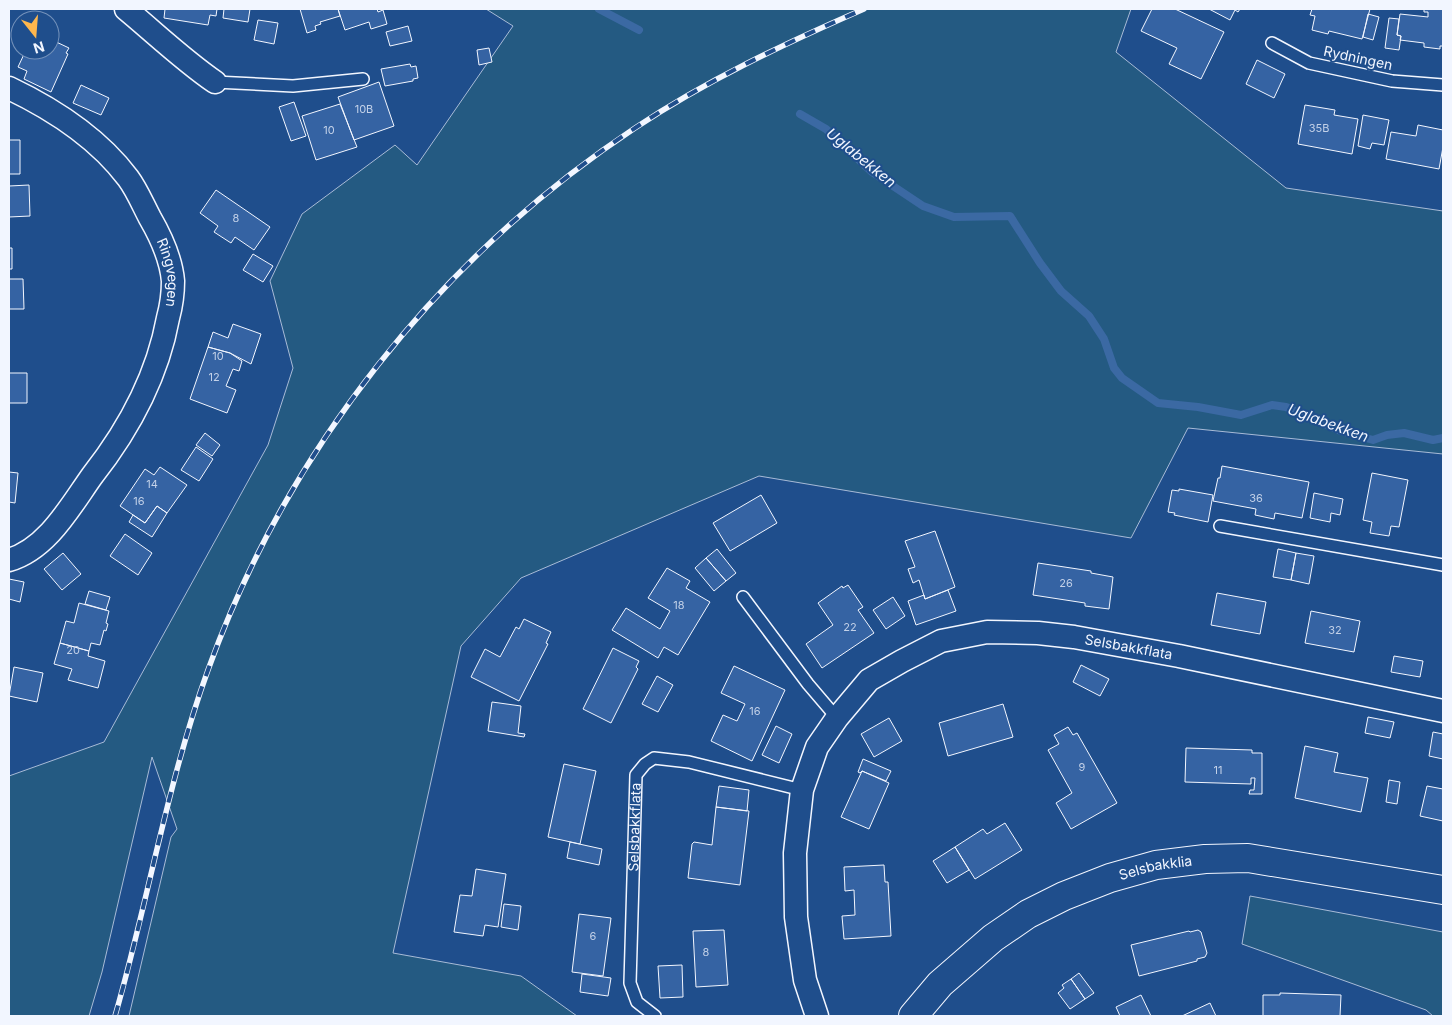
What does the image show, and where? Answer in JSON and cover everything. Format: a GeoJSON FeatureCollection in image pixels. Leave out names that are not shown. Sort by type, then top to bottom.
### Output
{"type":"FeatureCollection","features":[{"type":"Feature","properties":{"kind":"street"},"geometry":{"type":"LineString","coordinates":[[126,9],[170,45],[186,62],[214,82]]}},
{"type":"Feature","properties":{"kind":"street","name":"Ringvegen"},"geometry":{"type":"LineString","coordinates":[[9,88],[32,99],[68,121],[105,153],[128,178],[160,235],[169,261],[173,282],[171,306],[164,343],[148,386],[128,425],[109,455],[50,532],[28,553],[9,560]]}},
{"type":"Feature","properties":{"kind":"street","name":"Selsbakkflata"},"geometry":{"type":"LineString","coordinates":[[817,1016],[805,980],[796,917],[795,853],[802,790],[817,747],[837,718],[869,680],[941,641],[987,632],[1038,633],[1074,637],[1179,656],[1443,711]]}},
{"type":"Feature","properties":{"kind":"street","name":"Selsbakklia"},"geometry":{"type":"LineString","coordinates":[[913,1016],[940,984],[993,938],[1028,914],[1064,896],[1110,878],[1156,865],[1205,859],[1248,858],[1443,890]]}},
{"type":"Feature","properties":{"kind":"lane","name":"Rydningen"},"geometry":{"type":"LineString","coordinates":[[1272,44],[1309,63],[1392,80],[1443,85]]}},
{"type":"Feature","properties":{"kind":"lane"},"geometry":{"type":"LineString","coordinates":[[214,82],[293,86],[362,79]]}},
{"type":"Feature","properties":{"kind":"lane"},"geometry":{"type":"LineString","coordinates":[[1220,526],[1443,565]]}},
{"type":"Feature","properties":{"kind":"lane"},"geometry":{"type":"LineString","coordinates":[[743,597],[808,684],[837,718]]}},
{"type":"Feature","properties":{"kind":"lane","name":"Selsbakkflata"},"geometry":{"type":"LineString","coordinates":[[654,1016],[637,1002],[630,983],[636,774],[654,758],[689,762],[802,790]]}},
{"type":"Feature","properties":{"kind":"shaded area"},"geometry":{"type":"Polygon","coordinates":[[[486,9],[1131,9],[1116,52],[1286,188],[1443,211],[1443,454],[1188,428],[1131,538],[759,476],[521,578],[461,646],[393,953],[521,976],[577,1016],[129,1016],[171,837],[177,829],[152,757],[102,972],[89,1016],[9,1016],[9,776],[104,742],[268,445],[293,368],[270,281],[302,214],[395,145],[417,165],[513,26],[486,9]]]}},
{"type":"Feature","properties":{"kind":"shaded area"},"geometry":{"type":"Polygon","coordinates":[[[1250,896],[1443,932],[1443,1016],[1433,1016],[1426,1010],[1242,944],[1250,896]]]}},
{"type":"Feature","properties":{"kind":"building"},"geometry":{"type":"Polygon","coordinates":[[[165,9],[217,9],[216,16],[210,15],[208,25],[164,18],[165,9]]]}},
{"type":"Feature","properties":{"kind":"building"},"geometry":{"type":"Polygon","coordinates":[[[224,9],[250,9],[248,22],[223,18],[224,9]]]}},
{"type":"Feature","properties":{"kind":"building"},"geometry":{"type":"Polygon","coordinates":[[[300,9],[338,9],[340,16],[320,22],[321,24],[315,26],[316,30],[307,33],[300,9]]]}},
{"type":"Feature","properties":{"kind":"building"},"geometry":{"type":"Polygon","coordinates":[[[338,9],[377,9],[378,12],[383,10],[387,24],[371,29],[369,22],[345,30],[338,9]]]}},
{"type":"Feature","properties":{"kind":"building"},"geometry":{"type":"Polygon","coordinates":[[[1152,9],[1175,9],[1224,32],[1201,79],[1169,64],[1177,48],[1141,31],[1152,9]]]}},
{"type":"Feature","properties":{"kind":"building"},"geometry":{"type":"Polygon","coordinates":[[[1209,9],[1240,9],[1238,12],[1235,10],[1230,20],[1209,9]]]}},
{"type":"Feature","properties":{"kind":"building"},"geometry":{"type":"Polygon","coordinates":[[[1312,9],[1370,9],[1362,39],[1329,31],[1328,34],[1312,30],[1315,16],[1310,15],[1312,9]]]}},
{"type":"Feature","properties":{"kind":"building"},"geometry":{"type":"Polygon","coordinates":[[[1424,9],[1443,9],[1443,46],[1440,46],[1440,49],[1424,47],[1424,43],[1400,40],[1401,36],[1397,35],[1400,14],[1428,17],[1428,12],[1424,12],[1424,9]]]}},
{"type":"Feature","properties":{"kind":"building"},"geometry":{"type":"Polygon","coordinates":[[[1368,14],[1379,17],[1373,40],[1363,37],[1368,14]]]}},
{"type":"Feature","properties":{"kind":"building"},"geometry":{"type":"Polygon","coordinates":[[[1389,18],[1399,19],[1397,35],[1401,36],[1399,50],[1385,48],[1389,18]]]}},
{"type":"Feature","properties":{"kind":"building"},"geometry":{"type":"Polygon","coordinates":[[[258,20],[278,23],[274,44],[254,40],[258,20]]]}},
{"type":"Feature","properties":{"kind":"building"},"geometry":{"type":"Polygon","coordinates":[[[408,26],[412,41],[390,46],[386,32],[408,26]]]}},
{"type":"Feature","properties":{"kind":"building"},"geometry":{"type":"Polygon","coordinates":[[[60,44],[69,48],[51,92],[24,79],[27,71],[18,67],[21,60],[60,60],[60,44]]]}},
{"type":"Feature","properties":{"kind":"building"},"geometry":{"type":"Polygon","coordinates":[[[489,48],[492,62],[479,65],[477,50],[489,48]]]}},
{"type":"Feature","properties":{"kind":"building"},"geometry":{"type":"Polygon","coordinates":[[[1257,60],[1285,74],[1274,98],[1246,84],[1257,60]]]}},
{"type":"Feature","properties":{"kind":"building"},"geometry":{"type":"Polygon","coordinates":[[[410,64],[411,67],[416,66],[418,78],[413,79],[413,81],[385,86],[381,69],[410,64]]]}},
{"type":"Feature","properties":{"kind":"building"},"geometry":{"type":"Polygon","coordinates":[[[379,82],[394,126],[354,140],[338,97],[379,82]]]}},
{"type":"Feature","properties":{"kind":"building"},"geometry":{"type":"Polygon","coordinates":[[[81,85],[109,98],[101,115],[73,103],[81,85]]]}},
{"type":"Feature","properties":{"kind":"building"},"geometry":{"type":"Polygon","coordinates":[[[294,102],[306,136],[291,141],[279,107],[294,102]]]}},
{"type":"Feature","properties":{"kind":"building"},"geometry":{"type":"Polygon","coordinates":[[[340,104],[357,147],[316,160],[302,116],[340,104]]]}},
{"type":"Feature","properties":{"kind":"building"},"geometry":{"type":"Polygon","coordinates":[[[1305,105],[1335,110],[1334,115],[1358,119],[1352,154],[1298,144],[1305,105]]]}},
{"type":"Feature","properties":{"kind":"building"},"geometry":{"type":"Polygon","coordinates":[[[1363,115],[1389,120],[1384,145],[1372,143],[1370,149],[1358,146],[1363,115]]]}},
{"type":"Feature","properties":{"kind":"building"},"geometry":{"type":"Polygon","coordinates":[[[1418,125],[1443,130],[1443,147],[1439,169],[1386,159],[1391,132],[1416,136],[1418,125]]]}},
{"type":"Feature","properties":{"kind":"building"},"geometry":{"type":"Polygon","coordinates":[[[9,140],[20,140],[20,174],[9,174],[9,140]]]}},
{"type":"Feature","properties":{"kind":"building"},"geometry":{"type":"Polygon","coordinates":[[[29,185],[30,216],[9,217],[9,186],[29,185]]]}},
{"type":"Feature","properties":{"kind":"building"},"geometry":{"type":"Polygon","coordinates":[[[216,190],[270,227],[254,250],[235,237],[231,243],[214,232],[218,226],[200,213],[216,190]]]}},
{"type":"Feature","properties":{"kind":"building"},"geometry":{"type":"Polygon","coordinates":[[[9,248],[12,248],[12,269],[9,269],[9,248]]]}},
{"type":"Feature","properties":{"kind":"building"},"geometry":{"type":"Polygon","coordinates":[[[253,254],[273,266],[263,282],[243,270],[253,254]]]}},
{"type":"Feature","properties":{"kind":"building"},"geometry":{"type":"Polygon","coordinates":[[[9,279],[23,279],[24,309],[9,309],[9,279]]]}},
{"type":"Feature","properties":{"kind":"building"},"geometry":{"type":"Polygon","coordinates":[[[233,324],[261,334],[251,364],[230,353],[208,347],[213,332],[228,338],[233,324]]]}},
{"type":"Feature","properties":{"kind":"building"},"geometry":{"type":"Polygon","coordinates":[[[208,347],[230,353],[242,361],[239,371],[233,369],[226,386],[236,390],[227,413],[190,399],[208,347]]]}},
{"type":"Feature","properties":{"kind":"building"},"geometry":{"type":"Polygon","coordinates":[[[9,373],[27,373],[27,403],[9,403],[9,373]]]}},
{"type":"Feature","properties":{"kind":"building"},"geometry":{"type":"Polygon","coordinates":[[[205,433],[220,445],[212,456],[196,445],[205,433]]]}},
{"type":"Feature","properties":{"kind":"building"},"geometry":{"type":"Polygon","coordinates":[[[196,447],[213,459],[199,481],[181,470],[196,447]]]}},
{"type":"Feature","properties":{"kind":"building"},"geometry":{"type":"Polygon","coordinates":[[[1222,466],[1309,482],[1302,518],[1275,513],[1274,519],[1255,515],[1256,509],[1213,501],[1222,466]]]}},
{"type":"Feature","properties":{"kind":"building"},"geometry":{"type":"Polygon","coordinates":[[[160,467],[187,485],[167,513],[157,506],[145,523],[120,506],[145,469],[154,475],[160,467]]]}},
{"type":"Feature","properties":{"kind":"building"},"geometry":{"type":"Polygon","coordinates":[[[9,472],[18,473],[15,503],[9,502],[9,472]]]}},
{"type":"Feature","properties":{"kind":"building"},"geometry":{"type":"Polygon","coordinates":[[[1372,473],[1408,480],[1399,527],[1391,526],[1389,536],[1370,533],[1372,522],[1363,520],[1372,473]]]}},
{"type":"Feature","properties":{"kind":"building"},"geometry":{"type":"Polygon","coordinates":[[[1179,489],[1213,495],[1208,522],[1168,512],[1172,490],[1179,491],[1179,489]]]}},
{"type":"Feature","properties":{"kind":"building"},"geometry":{"type":"Polygon","coordinates":[[[1314,493],[1343,499],[1340,515],[1331,513],[1330,522],[1310,518],[1314,493]]]}},
{"type":"Feature","properties":{"kind":"building"},"geometry":{"type":"Polygon","coordinates":[[[761,495],[777,523],[730,551],[713,523],[761,495]]]}},
{"type":"Feature","properties":{"kind":"building"},"geometry":{"type":"Polygon","coordinates":[[[157,506],[167,513],[152,537],[129,522],[133,515],[145,523],[157,506]]]}},
{"type":"Feature","properties":{"kind":"building"},"geometry":{"type":"Polygon","coordinates":[[[935,531],[955,587],[925,599],[919,580],[913,583],[908,569],[915,567],[905,541],[935,531]]]}},
{"type":"Feature","properties":{"kind":"building"},"geometry":{"type":"Polygon","coordinates":[[[125,534],[152,553],[138,575],[110,556],[125,534]]]}},
{"type":"Feature","properties":{"kind":"building"},"geometry":{"type":"Polygon","coordinates":[[[717,549],[736,573],[726,581],[706,558],[717,549]]]}},
{"type":"Feature","properties":{"kind":"building"},"geometry":{"type":"Polygon","coordinates":[[[1278,549],[1296,553],[1291,580],[1273,577],[1278,549]]]}},
{"type":"Feature","properties":{"kind":"building"},"geometry":{"type":"Polygon","coordinates":[[[63,553],[81,574],[62,590],[44,569],[63,553]]]}},
{"type":"Feature","properties":{"kind":"building"},"geometry":{"type":"Polygon","coordinates":[[[1296,553],[1314,556],[1309,584],[1291,580],[1296,553]]]}},
{"type":"Feature","properties":{"kind":"building"},"geometry":{"type":"Polygon","coordinates":[[[706,558],[726,581],[714,591],[695,568],[706,558]]]}},
{"type":"Feature","properties":{"kind":"building"},"geometry":{"type":"Polygon","coordinates":[[[1038,563],[1091,571],[1091,573],[1113,577],[1109,609],[1085,606],[1085,603],[1033,595],[1038,563]]]}},
{"type":"Feature","properties":{"kind":"building"},"geometry":{"type":"Polygon","coordinates":[[[667,568],[690,581],[686,588],[710,602],[678,655],[664,647],[658,658],[612,630],[626,608],[660,629],[670,611],[648,598],[667,568]]]}},
{"type":"Feature","properties":{"kind":"building"},"geometry":{"type":"Polygon","coordinates":[[[9,579],[24,582],[20,602],[9,599],[9,579]]]}},
{"type":"Feature","properties":{"kind":"building"},"geometry":{"type":"Polygon","coordinates":[[[848,585],[863,607],[858,610],[874,633],[822,668],[806,644],[833,625],[818,603],[842,586],[843,588],[848,585]]]}},
{"type":"Feature","properties":{"kind":"building"},"geometry":{"type":"Polygon","coordinates":[[[948,590],[956,611],[916,625],[908,601],[924,595],[925,599],[948,590]]]}},
{"type":"Feature","properties":{"kind":"building"},"geometry":{"type":"Polygon","coordinates":[[[89,591],[110,597],[106,610],[85,604],[89,591]]]}},
{"type":"Feature","properties":{"kind":"building"},"geometry":{"type":"Polygon","coordinates":[[[1217,593],[1266,602],[1260,634],[1211,625],[1217,593]]]}},
{"type":"Feature","properties":{"kind":"building"},"geometry":{"type":"Polygon","coordinates":[[[893,597],[905,616],[886,629],[873,610],[893,597]]]}},
{"type":"Feature","properties":{"kind":"building"},"geometry":{"type":"Polygon","coordinates":[[[79,603],[109,611],[106,623],[108,624],[106,631],[104,630],[100,645],[91,643],[89,651],[60,643],[66,621],[74,623],[79,603]]]}},
{"type":"Feature","properties":{"kind":"building"},"geometry":{"type":"Polygon","coordinates":[[[1311,611],[1360,621],[1354,652],[1305,643],[1311,611]]]}},
{"type":"Feature","properties":{"kind":"building"},"geometry":{"type":"Polygon","coordinates":[[[524,619],[551,632],[546,643],[548,644],[519,701],[471,677],[485,649],[500,657],[516,627],[519,629],[524,619]]]}},
{"type":"Feature","properties":{"kind":"building"},"geometry":{"type":"Polygon","coordinates":[[[60,643],[89,651],[88,656],[105,661],[98,688],[68,680],[72,669],[54,664],[60,643]]]}},
{"type":"Feature","properties":{"kind":"building"},"geometry":{"type":"Polygon","coordinates":[[[613,648],[639,661],[636,667],[638,669],[611,723],[583,709],[613,648]]]}},
{"type":"Feature","properties":{"kind":"building"},"geometry":{"type":"Polygon","coordinates":[[[1394,656],[1423,661],[1420,677],[1391,672],[1394,656]]]}},
{"type":"Feature","properties":{"kind":"building"},"geometry":{"type":"Polygon","coordinates":[[[1081,665],[1109,679],[1100,696],[1073,682],[1081,665]]]}},
{"type":"Feature","properties":{"kind":"building"},"geometry":{"type":"Polygon","coordinates":[[[734,666],[785,690],[752,761],[711,741],[723,715],[737,721],[745,704],[721,693],[734,666]]]}},
{"type":"Feature","properties":{"kind":"building"},"geometry":{"type":"Polygon","coordinates":[[[14,667],[43,673],[37,702],[9,696],[14,667]]]}},
{"type":"Feature","properties":{"kind":"building"},"geometry":{"type":"Polygon","coordinates":[[[657,676],[673,685],[658,712],[642,704],[657,676]]]}},
{"type":"Feature","properties":{"kind":"building"},"geometry":{"type":"Polygon","coordinates":[[[492,702],[521,706],[518,733],[525,734],[524,737],[488,731],[492,702]]]}},
{"type":"Feature","properties":{"kind":"building"},"geometry":{"type":"Polygon","coordinates":[[[1003,704],[1013,737],[948,756],[939,723],[1003,704]]]}},
{"type":"Feature","properties":{"kind":"building"},"geometry":{"type":"Polygon","coordinates":[[[1368,717],[1394,722],[1390,738],[1365,733],[1368,717]]]}},
{"type":"Feature","properties":{"kind":"building"},"geometry":{"type":"Polygon","coordinates":[[[889,718],[902,741],[874,757],[861,734],[889,718]]]}},
{"type":"Feature","properties":{"kind":"building"},"geometry":{"type":"Polygon","coordinates":[[[776,726],[792,734],[779,763],[762,755],[776,726]]]}},
{"type":"Feature","properties":{"kind":"building"},"geometry":{"type":"Polygon","coordinates":[[[1068,727],[1073,735],[1077,733],[1117,803],[1071,829],[1056,803],[1072,793],[1048,750],[1059,744],[1054,735],[1068,727]]]}},
{"type":"Feature","properties":{"kind":"building"},"geometry":{"type":"Polygon","coordinates":[[[1433,732],[1443,734],[1443,759],[1429,756],[1433,732]]]}},
{"type":"Feature","properties":{"kind":"building"},"geometry":{"type":"Polygon","coordinates":[[[1305,746],[1338,753],[1334,772],[1368,778],[1361,812],[1295,798],[1305,746]]]}},
{"type":"Feature","properties":{"kind":"building"},"geometry":{"type":"Polygon","coordinates":[[[1186,748],[1252,750],[1252,753],[1262,753],[1262,794],[1249,794],[1250,790],[1254,790],[1255,778],[1251,778],[1251,784],[1185,782],[1186,748]]]}},
{"type":"Feature","properties":{"kind":"building"},"geometry":{"type":"Polygon","coordinates":[[[863,759],[891,771],[886,781],[862,771],[858,772],[863,759]]]}},
{"type":"Feature","properties":{"kind":"building"},"geometry":{"type":"Polygon","coordinates":[[[564,764],[596,771],[580,844],[548,837],[564,764]]]}},
{"type":"Feature","properties":{"kind":"building"},"geometry":{"type":"Polygon","coordinates":[[[862,771],[889,783],[869,829],[841,817],[862,771]]]}},
{"type":"Feature","properties":{"kind":"building"},"geometry":{"type":"Polygon","coordinates":[[[1389,780],[1400,782],[1397,804],[1386,802],[1389,780]]]}},
{"type":"Feature","properties":{"kind":"building"},"geometry":{"type":"Polygon","coordinates":[[[719,786],[749,790],[747,811],[716,807],[719,786]]]}},
{"type":"Feature","properties":{"kind":"building"},"geometry":{"type":"Polygon","coordinates":[[[1427,786],[1443,789],[1443,821],[1420,816],[1427,786]]]}},
{"type":"Feature","properties":{"kind":"building"},"geometry":{"type":"Polygon","coordinates":[[[716,807],[749,811],[740,885],[688,878],[692,844],[694,842],[712,845],[716,807]]]}},
{"type":"Feature","properties":{"kind":"building"},"geometry":{"type":"Polygon","coordinates":[[[1005,823],[1022,850],[975,879],[955,847],[983,829],[987,834],[1005,823]]]}},
{"type":"Feature","properties":{"kind":"building"},"geometry":{"type":"Polygon","coordinates":[[[570,842],[602,849],[599,865],[567,858],[570,842]]]}},
{"type":"Feature","properties":{"kind":"building"},"geometry":{"type":"Polygon","coordinates":[[[955,847],[969,870],[947,883],[933,861],[955,847]]]}},
{"type":"Feature","properties":{"kind":"building"},"geometry":{"type":"Polygon","coordinates":[[[884,865],[885,882],[888,882],[891,936],[844,939],[842,916],[855,915],[854,890],[845,891],[844,867],[884,865]]]}},
{"type":"Feature","properties":{"kind":"building"},"geometry":{"type":"Polygon","coordinates":[[[476,869],[506,874],[498,927],[485,925],[483,936],[454,932],[460,895],[472,896],[476,869]]]}},
{"type":"Feature","properties":{"kind":"building"},"geometry":{"type":"Polygon","coordinates":[[[504,904],[521,906],[518,930],[501,927],[504,904]]]}},
{"type":"Feature","properties":{"kind":"building"},"geometry":{"type":"Polygon","coordinates":[[[579,914],[611,918],[603,976],[572,972],[579,914]]]}},
{"type":"Feature","properties":{"kind":"building"},"geometry":{"type":"Polygon","coordinates":[[[724,930],[728,985],[696,987],[693,931],[724,930]]]}},
{"type":"Feature","properties":{"kind":"building"},"geometry":{"type":"Polygon","coordinates":[[[1198,930],[1201,932],[1207,953],[1205,957],[1197,959],[1197,961],[1139,976],[1131,945],[1198,930]]]}},
{"type":"Feature","properties":{"kind":"building"},"geometry":{"type":"Polygon","coordinates":[[[682,965],[683,997],[660,998],[658,966],[682,965]]]}},
{"type":"Feature","properties":{"kind":"building"},"geometry":{"type":"Polygon","coordinates":[[[1079,973],[1094,993],[1085,999],[1071,979],[1079,973]]]}},
{"type":"Feature","properties":{"kind":"building"},"geometry":{"type":"Polygon","coordinates":[[[582,974],[611,978],[608,996],[580,992],[582,974]]]}},
{"type":"Feature","properties":{"kind":"building"},"geometry":{"type":"Polygon","coordinates":[[[1071,979],[1085,999],[1070,1009],[1058,993],[1064,988],[1062,985],[1071,979]]]}},
{"type":"Feature","properties":{"kind":"building"},"geometry":{"type":"Polygon","coordinates":[[[1280,993],[1341,995],[1340,1016],[1263,1016],[1263,995],[1280,995],[1280,993]]]}},
{"type":"Feature","properties":{"kind":"building"},"geometry":{"type":"Polygon","coordinates":[[[1141,995],[1151,1016],[1120,1016],[1116,1007],[1141,995]]]}},
{"type":"Feature","properties":{"kind":"building"},"geometry":{"type":"Polygon","coordinates":[[[1210,1003],[1216,1016],[1182,1016],[1210,1003]]]}},
{"type":"Feature","properties":{"kind":"waterway","name":"Uglabekken"},"geometry":{"type":"LineString","coordinates":[[599,9],[639,30]]}},
{"type":"Feature","properties":{"kind":"waterway","name":"Uglabekken"},"geometry":{"type":"LineString","coordinates":[[800,114],[826,129],[872,172],[923,206],[954,217],[1010,216],[1040,263],[1061,291],[1089,316],[1104,339],[1114,368],[1122,378],[1158,403],[1198,407],[1241,415],[1272,405],[1286,407],[1341,431],[1373,440],[1387,435],[1404,433],[1433,440],[1443,438]]}},
{"type":"Feature","properties":{"kind":"railway"},"geometry":{"type":"LineString","coordinates":[[115,1016],[169,799],[208,670],[241,589],[281,511],[326,436],[378,365],[435,298],[497,236],[564,179],[635,128],[690,94],[776,49],[864,9]]}}]}
